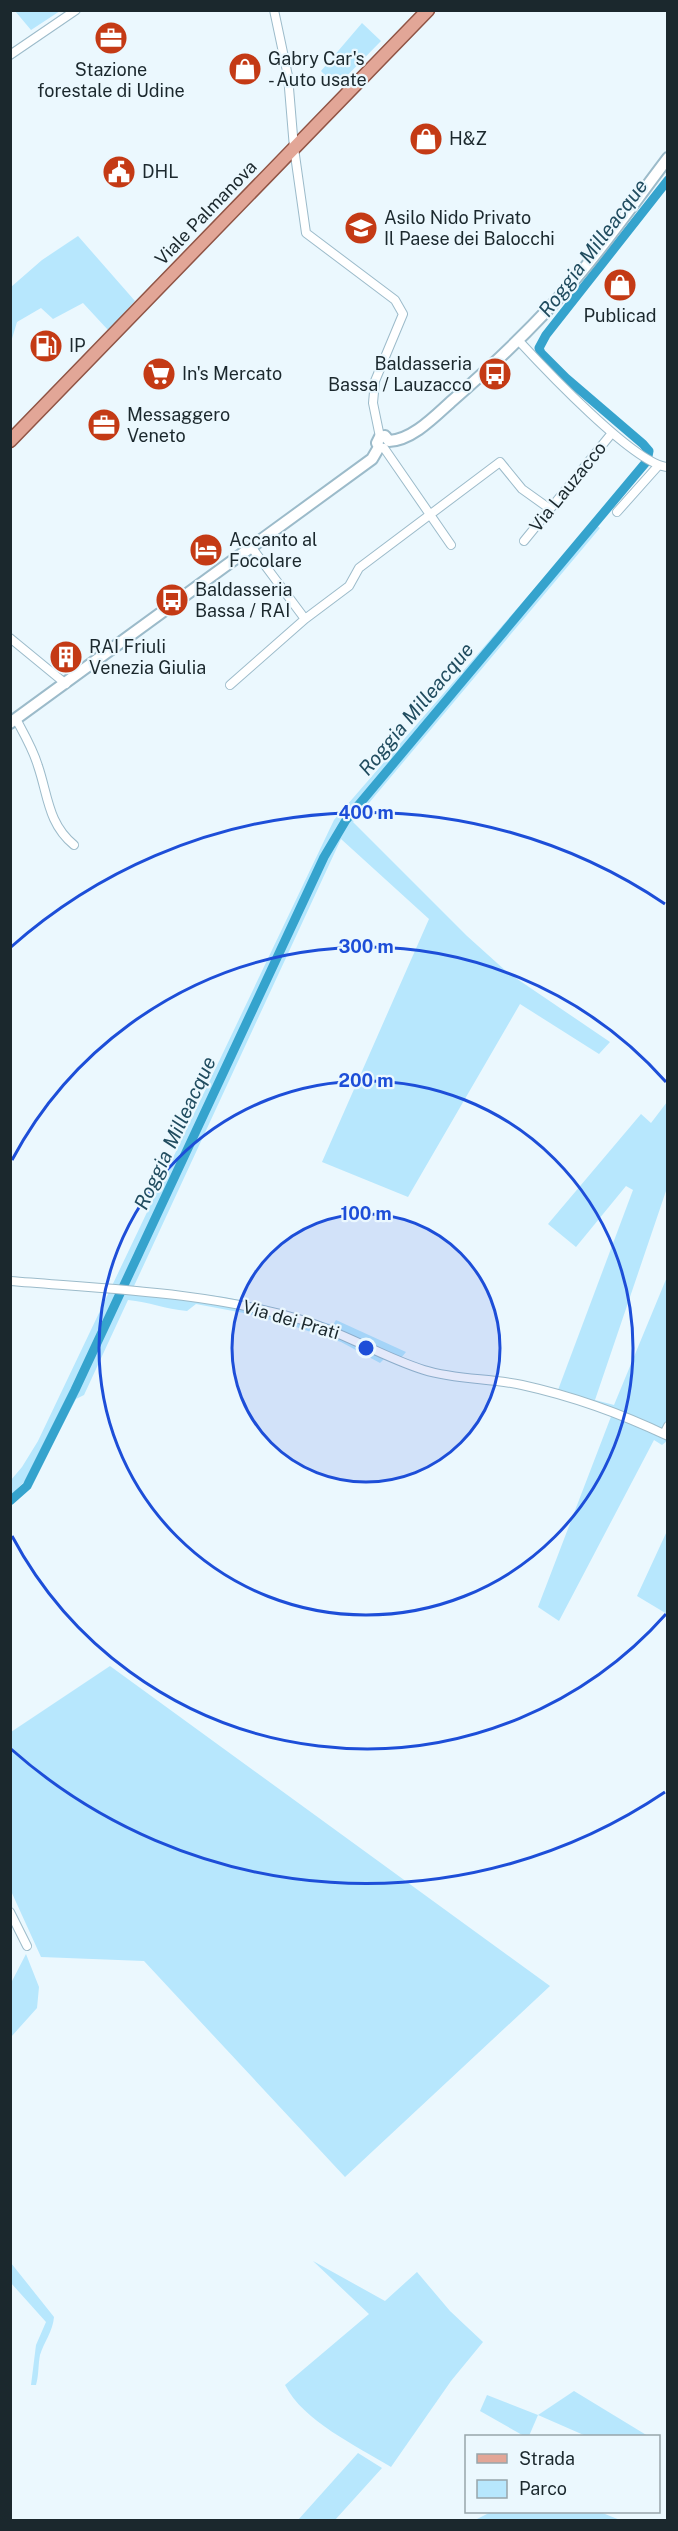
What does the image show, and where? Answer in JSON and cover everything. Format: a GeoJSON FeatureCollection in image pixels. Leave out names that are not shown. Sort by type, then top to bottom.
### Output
{"type":"FeatureCollection","features":[{"type":"Feature","properties":{"kind":"main road","name":"Viale Palmanova"},"geometry":{"type":"LineString","coordinates":[[10,441],[428,10]]}},
{"type":"Feature","properties":{"kind":"street"},"geometry":{"type":"LineString","coordinates":[[10,55],[76,10]]}},
{"type":"Feature","properties":{"kind":"street"},"geometry":{"type":"LineString","coordinates":[[274,10],[288,76],[294,148],[306,232],[395,300],[402,309],[402,318],[378,372],[373,391],[375,414],[383,443],[451,545]]}},
{"type":"Feature","properties":{"kind":"street"},"geometry":{"type":"LineString","coordinates":[[74,845],[61,834],[53,819],[38,765],[13,721],[372,459],[383,443],[399,440],[418,428],[477,379],[518,340],[583,270],[668,159]]}},
{"type":"Feature","properties":{"kind":"street","name":"Via Lauzacco"},"geometry":{"type":"LineString","coordinates":[[518,340],[563,388],[612,433],[655,465]]}},
{"type":"Feature","properties":{"kind":"street","name":"Via Lauzacco"},"geometry":{"type":"LineString","coordinates":[[524,541],[612,433]]}},
{"type":"Feature","properties":{"kind":"street"},"geometry":{"type":"LineString","coordinates":[[230,685],[305,619],[349,586],[359,568],[500,462],[522,489],[550,509]]}},
{"type":"Feature","properties":{"kind":"street"},"geometry":{"type":"LineString","coordinates":[[617,512],[655,465],[668,467]]}},
{"type":"Feature","properties":{"kind":"street"},"geometry":{"type":"LineString","coordinates":[[252,548],[305,619]]}},
{"type":"Feature","properties":{"kind":"street"},"geometry":{"type":"LineString","coordinates":[[10,638],[66,684]]}},
{"type":"Feature","properties":{"kind":"street","name":"Via dei Prati"},"geometry":{"type":"LineString","coordinates":[[10,1281],[214,1300],[303,1320],[358,1341],[391,1359],[425,1370],[523,1385],[623,1415],[666,1432]]}},
{"type":"Feature","properties":{"kind":"street"},"geometry":{"type":"LineString","coordinates":[[10,1912],[27,1946]]}},
{"type":"Feature","properties":{"kind":"green space"},"geometry":{"type":"Polygon","coordinates":[[[15,11],[60,11],[31,30],[15,11]]]}},
{"type":"Feature","properties":{"kind":"green space"},"geometry":{"type":"Polygon","coordinates":[[[362,23],[381,41],[336,87],[321,71],[362,23]]]}},
{"type":"Feature","properties":{"kind":"green space"},"geometry":{"type":"Polygon","coordinates":[[[78,236],[135,301],[108,330],[83,303],[53,319],[41,308],[17,322],[11,342],[11,287],[42,260],[78,236]]]}},
{"type":"Feature","properties":{"kind":"green space"},"geometry":{"type":"Polygon","coordinates":[[[592,522],[600,528],[353,822],[467,936],[507,972],[610,1042],[599,1054],[520,1004],[408,1197],[322,1162],[429,919],[341,839],[134,1286],[224,1297],[264,1305],[333,1325],[336,1320],[406,1352],[401,1358],[435,1369],[520,1381],[558,1390],[633,1190],[626,1186],[576,1247],[548,1224],[641,1114],[651,1123],[667,1102],[667,1188],[595,1400],[614,1405],[667,1277],[667,1441],[662,1445],[654,1440],[559,1621],[538,1607],[612,1414],[526,1389],[417,1371],[384,1359],[380,1363],[341,1342],[249,1314],[196,1304],[187,1311],[128,1300],[84,1395],[76,1399],[33,1482],[28,1478],[11,1495],[11,1480],[38,1441],[334,820],[592,522]]]}},
{"type":"Feature","properties":{"kind":"green space"},"geometry":{"type":"Polygon","coordinates":[[[667,1531],[667,1614],[637,1596],[667,1531]]]}},
{"type":"Feature","properties":{"kind":"green space"},"geometry":{"type":"Polygon","coordinates":[[[110,1666],[550,1986],[345,2177],[144,1961],[41,1957],[11,1891],[11,1732],[110,1666]]]}},
{"type":"Feature","properties":{"kind":"green space"},"geometry":{"type":"Polygon","coordinates":[[[26,1954],[39,1987],[37,2008],[11,2037],[11,1983],[26,1954]]]}},
{"type":"Feature","properties":{"kind":"green space"},"geometry":{"type":"Polygon","coordinates":[[[313,2261],[385,2301],[417,2272],[450,2311],[483,2342],[451,2381],[391,2467],[317,2421],[293,2398],[285,2385],[369,2314],[313,2261]]]}},
{"type":"Feature","properties":{"kind":"green space"},"geometry":{"type":"Polygon","coordinates":[[[11,2263],[54,2317],[40,2355],[36,2385],[31,2385],[36,2345],[46,2322],[11,2283],[11,2263]]]}},
{"type":"Feature","properties":{"kind":"green space"},"geometry":{"type":"Polygon","coordinates":[[[574,2391],[646,2435],[584,2435],[538,2415],[574,2391]]]}},
{"type":"Feature","properties":{"kind":"green space"},"geometry":{"type":"Polygon","coordinates":[[[487,2395],[538,2415],[529,2435],[522,2435],[480,2411],[487,2395]]]}},
{"type":"Feature","properties":{"kind":"green space"},"geometry":{"type":"Polygon","coordinates":[[[358,2453],[382,2468],[335,2520],[298,2520],[358,2453]]]}},
{"type":"Feature","properties":{"kind":"green space"},"geometry":{"type":"Polygon","coordinates":[[[489,2513],[602,2513],[620,2520],[475,2520],[489,2513]]]}},
{"type":"Feature","properties":{"kind":"waterway","name":"Roggia Milleacque"},"geometry":{"type":"LineString","coordinates":[[10,1501],[27,1486],[75,1390],[324,857],[346,820],[647,461],[649,451],[643,444],[566,378],[541,353],[539,348],[546,335],[668,180]]}},
{"type":"Feature","properties":{"kind":"place","name":"Stazione forestale di Udine"},"geometry":{"type":"Point","coordinates":[111,38]}},
{"type":"Feature","properties":{"kind":"place","name":"Gabry Car's - Auto usate"},"geometry":{"type":"Point","coordinates":[245,69]}},
{"type":"Feature","properties":{"kind":"place","name":"H&Z"},"geometry":{"type":"Point","coordinates":[426,139]}},
{"type":"Feature","properties":{"kind":"place","name":"DHL"},"geometry":{"type":"Point","coordinates":[119,172]}},
{"type":"Feature","properties":{"kind":"place","name":"Asilo Nido Privato Il Paese dei Balocchi"},"geometry":{"type":"Point","coordinates":[361,228]}},
{"type":"Feature","properties":{"kind":"place","name":"Publicad"},"geometry":{"type":"Point","coordinates":[620,285]}},
{"type":"Feature","properties":{"kind":"place","name":"IP"},"geometry":{"type":"Point","coordinates":[46,346]}},
{"type":"Feature","properties":{"kind":"place","name":"In's Mercato"},"geometry":{"type":"Point","coordinates":[159,374]}},
{"type":"Feature","properties":{"kind":"place","name":"Baldasseria Bassa / Lauzacco"},"geometry":{"type":"Point","coordinates":[495,374]}},
{"type":"Feature","properties":{"kind":"place","name":"Messaggero Veneto"},"geometry":{"type":"Point","coordinates":[104,425]}},
{"type":"Feature","properties":{"kind":"place","name":"Accanto al Focolare"},"geometry":{"type":"Point","coordinates":[206,550]}},
{"type":"Feature","properties":{"kind":"place","name":"Baldasseria Bassa / RAI"},"geometry":{"type":"Point","coordinates":[172,600]}},
{"type":"Feature","properties":{"kind":"place","name":"RAI Friuli Venezia Giulia"},"geometry":{"type":"Point","coordinates":[66,657]}}]}
